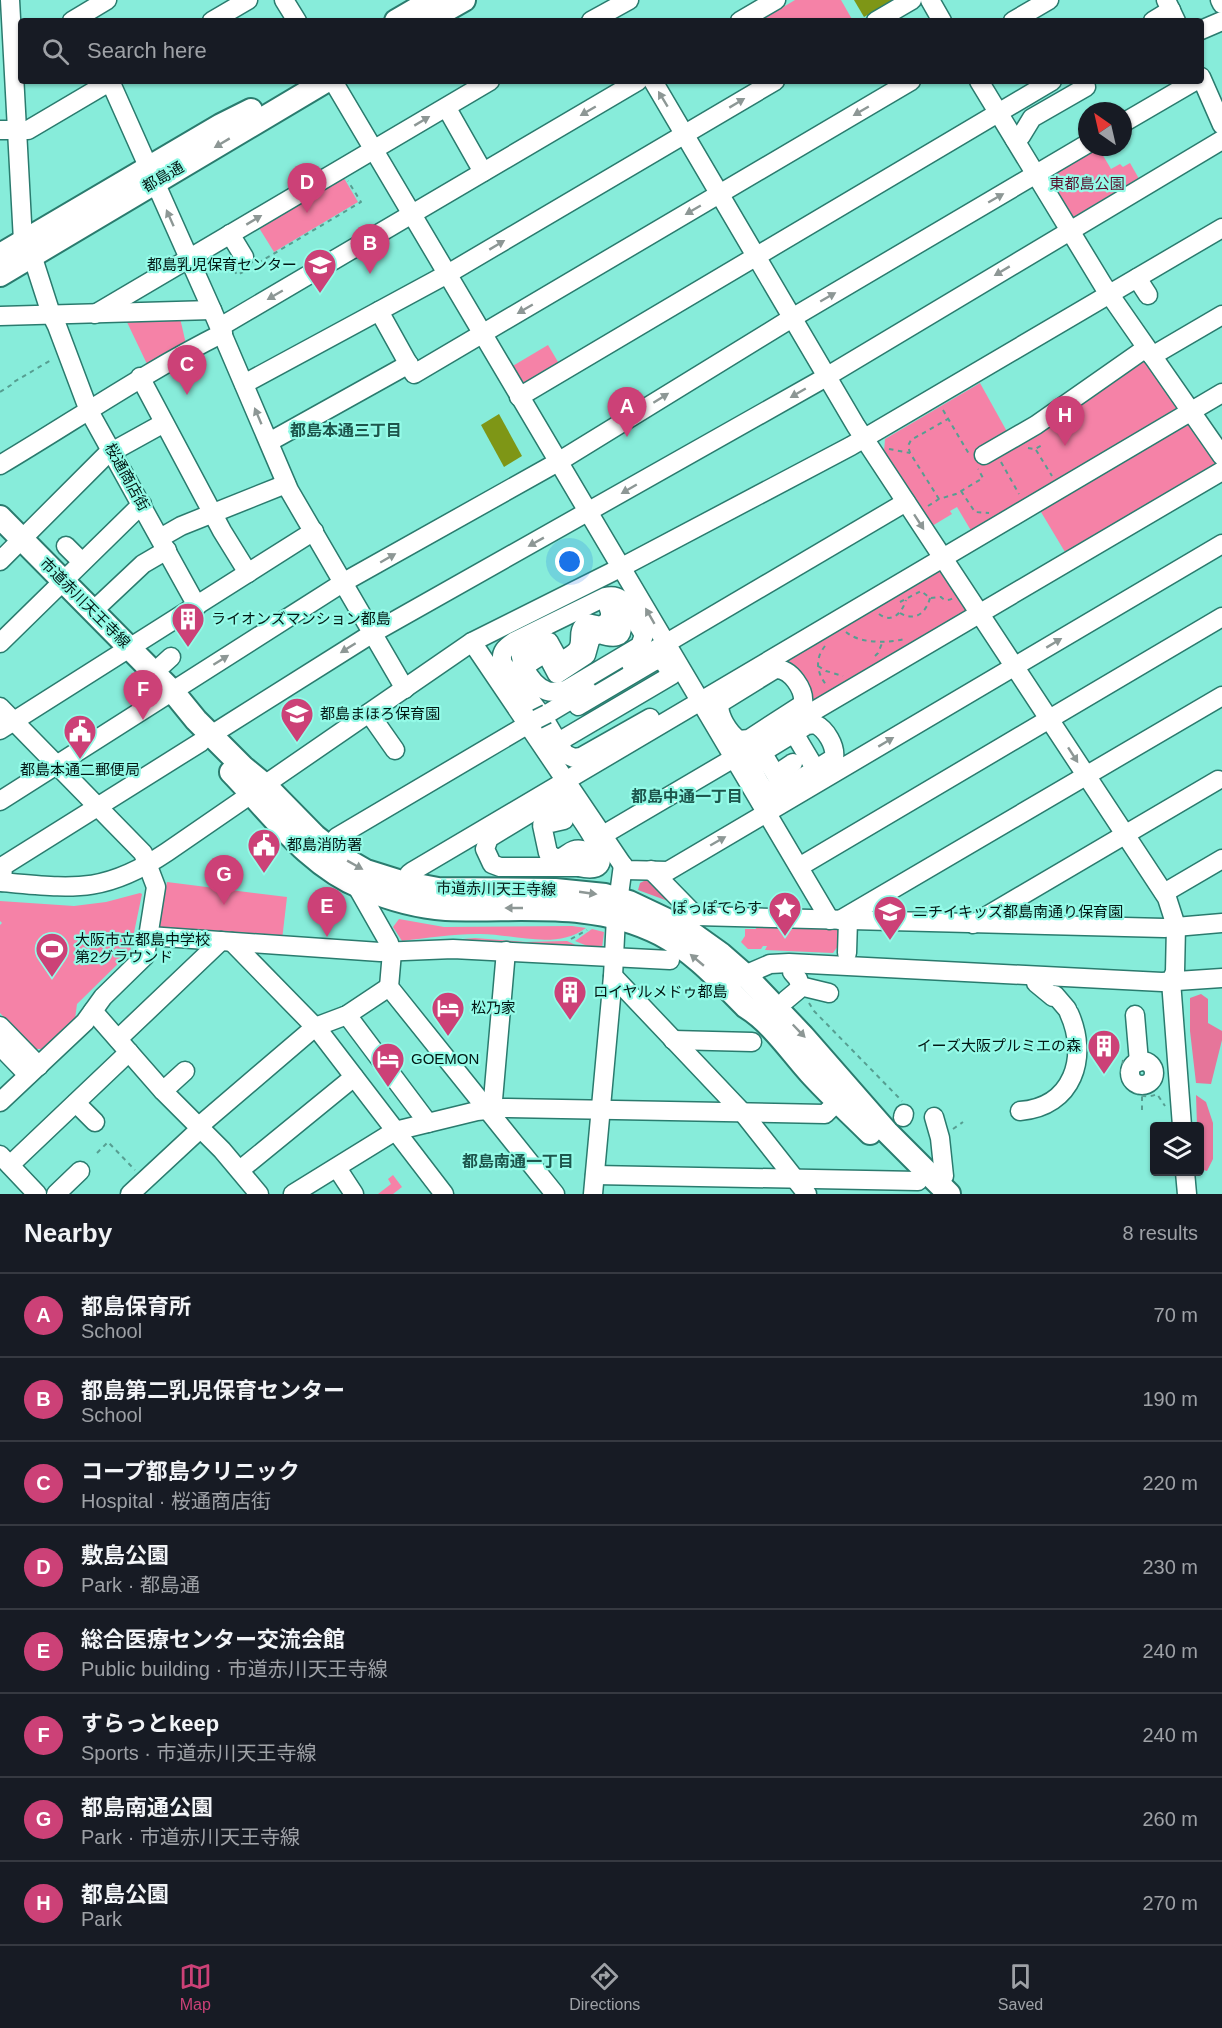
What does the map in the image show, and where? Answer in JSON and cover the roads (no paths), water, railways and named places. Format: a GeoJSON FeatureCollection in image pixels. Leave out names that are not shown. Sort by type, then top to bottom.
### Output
{"type":"FeatureCollection","features":[{"type":"Feature","properties":{"kind":"main road"},"geometry":{"type":"LineString","coordinates":[[401,18],[432,0]]}},
{"type":"Feature","properties":{"kind":"main road"},"geometry":{"type":"LineString","coordinates":[[432,18],[464,0]]}},
{"type":"Feature","properties":{"kind":"main road","name":"都島通"},"geometry":{"type":"LineString","coordinates":[[151,175],[221,124],[255,108],[296,84]]}},
{"type":"Feature","properties":{"kind":"main road","name":"都島通"},"geometry":{"type":"LineString","coordinates":[[0,274],[27,248],[151,175],[320,84]]}},
{"type":"Feature","properties":{"kind":"main road","name":"都島通"},"geometry":{"type":"LineString","coordinates":[[0,255],[27,248]]}},
{"type":"Feature","properties":{"kind":"main road","name":"市道赤川天王寺線"},"geometry":{"type":"LineString","coordinates":[[0,517],[9,546],[93,611],[124,652]]}},
{"type":"Feature","properties":{"kind":"main road","name":"市道赤川天王寺線"},"geometry":{"type":"LineString","coordinates":[[59,585],[258,789],[328,847],[351,863],[366,871],[407,884],[438,890],[569,890],[617,908],[662,916],[686,929],[751,975],[934,1188]]}},
{"type":"Feature","properties":{"kind":"main road","name":"市道赤川天王寺線"},"geometry":{"type":"LineString","coordinates":[[258,789],[313,856],[328,869],[356,885],[389,898],[445,909],[617,908],[675,943],[702,963],[746,1007],[754,1012],[838,1101],[934,1188]]}},
{"type":"Feature","properties":{"kind":"street","name":"桜通商店街"},"geometry":{"type":"LineString","coordinates":[[10,0],[17,53],[8,129],[27,248],[89,411],[196,604]]}},
{"type":"Feature","properties":{"kind":"street"},"geometry":{"type":"LineString","coordinates":[[79,14],[107,0]]}},
{"type":"Feature","properties":{"kind":"street"},"geometry":{"type":"LineString","coordinates":[[217,18],[248,0]]}},
{"type":"Feature","properties":{"kind":"street"},"geometry":{"type":"LineString","coordinates":[[284,0],[295,18]]}},
{"type":"Feature","properties":{"kind":"street"},"geometry":{"type":"LineString","coordinates":[[596,18],[628,0]]}},
{"type":"Feature","properties":{"kind":"street"},"geometry":{"type":"LineString","coordinates":[[745,18],[776,0]]}},
{"type":"Feature","properties":{"kind":"street"},"geometry":{"type":"LineString","coordinates":[[881,18],[912,0]]}},
{"type":"Feature","properties":{"kind":"street"},"geometry":{"type":"LineString","coordinates":[[930,0],[940,18]]}},
{"type":"Feature","properties":{"kind":"street"},"geometry":{"type":"LineString","coordinates":[[1018,18],[1049,0]]}},
{"type":"Feature","properties":{"kind":"street"},"geometry":{"type":"LineString","coordinates":[[1158,18],[1171,10]]}},
{"type":"Feature","properties":{"kind":"street"},"geometry":{"type":"LineString","coordinates":[[1204,29],[1222,21]]}},
{"type":"Feature","properties":{"kind":"street"},"geometry":{"type":"LineString","coordinates":[[8,129],[28,129],[105,84]]}},
{"type":"Feature","properties":{"kind":"street"},"geometry":{"type":"LineString","coordinates":[[111,84],[221,330],[286,484],[405,688]]}},
{"type":"Feature","properties":{"kind":"street"},"geometry":{"type":"LineString","coordinates":[[335,84],[615,561],[622,567],[700,700],[748,752],[793,758],[821,767]]}},
{"type":"Feature","properties":{"kind":"street"},"geometry":{"type":"LineString","coordinates":[[95,314],[485,84]]}},
{"type":"Feature","properties":{"kind":"street"},"geometry":{"type":"LineString","coordinates":[[0,465],[140,377],[633,84]]}},
{"type":"Feature","properties":{"kind":"street"},"geometry":{"type":"LineString","coordinates":[[655,84],[864,438],[913,507],[942,557],[1166,895],[1176,926],[1176,972],[1171,981],[1178,1071],[1176,1120]]}},
{"type":"Feature","properties":{"kind":"street"},"geometry":{"type":"LineString","coordinates":[[244,384],[447,274],[770,84]]}},
{"type":"Feature","properties":{"kind":"street"},"geometry":{"type":"LineString","coordinates":[[379,311],[414,374],[906,84]]}},
{"type":"Feature","properties":{"kind":"street"},"geometry":{"type":"LineString","coordinates":[[981,84],[1109,294],[1222,456]]}},
{"type":"Feature","properties":{"kind":"street"},"geometry":{"type":"LineString","coordinates":[[519,397],[1047,84]]}},
{"type":"Feature","properties":{"kind":"street"},"geometry":{"type":"LineString","coordinates":[[1132,118],[1190,84]]}},
{"type":"Feature","properties":{"kind":"street"},"geometry":{"type":"LineString","coordinates":[[1204,84],[1222,125]]}},
{"type":"Feature","properties":{"kind":"street"},"geometry":{"type":"LineString","coordinates":[[1015,140],[1021,136],[1032,118],[1086,87]]}},
{"type":"Feature","properties":{"kind":"street"},"geometry":{"type":"LineString","coordinates":[[1026,96],[1037,116]]}},
{"type":"Feature","properties":{"kind":"street"},"geometry":{"type":"LineString","coordinates":[[449,112],[483,172]]}},
{"type":"Feature","properties":{"kind":"street"},"geometry":{"type":"LineString","coordinates":[[1222,140],[827,376],[373,633],[99,808],[3,866],[1,882],[83,887],[107,883],[149,865],[472,642],[622,567],[864,438],[1222,228]]}},
{"type":"Feature","properties":{"kind":"street"},"geometry":{"type":"LineString","coordinates":[[0,801],[344,582],[558,462],[792,318],[1078,149]]}},
{"type":"Feature","properties":{"kind":"street"},"geometry":{"type":"LineString","coordinates":[[230,234],[245,264]]}},
{"type":"Feature","properties":{"kind":"street"},"geometry":{"type":"LineString","coordinates":[[1137,278],[1148,295]]}},
{"type":"Feature","properties":{"kind":"street"},"geometry":{"type":"LineString","coordinates":[[0,316],[212,310]]}},
{"type":"Feature","properties":{"kind":"street"},"geometry":{"type":"LineString","coordinates":[[989,452],[1036,425],[1149,352],[1222,315]]}},
{"type":"Feature","properties":{"kind":"street"},"geometry":{"type":"LineString","coordinates":[[269,442],[409,364]]}},
{"type":"Feature","properties":{"kind":"street"},"geometry":{"type":"LineString","coordinates":[[140,377],[213,514],[248,573]]}},
{"type":"Feature","properties":{"kind":"street"},"geometry":{"type":"LineString","coordinates":[[407,884],[409,874],[564,796],[700,700],[1222,393]]}},
{"type":"Feature","properties":{"kind":"street"},"geometry":{"type":"LineString","coordinates":[[9,546],[106,455],[164,423]]}},
{"type":"Feature","properties":{"kind":"street"},"geometry":{"type":"LineString","coordinates":[[603,835],[748,752],[838,696],[1222,471]]}},
{"type":"Feature","properties":{"kind":"street"},"geometry":{"type":"LineString","coordinates":[[93,611],[181,526],[286,484]]}},
{"type":"Feature","properties":{"kind":"street"},"geometry":{"type":"LineString","coordinates":[[1,639],[82,562],[91,543],[142,504]]}},
{"type":"Feature","properties":{"kind":"street"},"geometry":{"type":"LineString","coordinates":[[328,847],[337,837],[543,719],[666,643],[913,507]]}},
{"type":"Feature","properties":{"kind":"street"},"geometry":{"type":"LineString","coordinates":[[7,726],[314,531]]}},
{"type":"Feature","properties":{"kind":"street"},"geometry":{"type":"LineString","coordinates":[[624,867],[659,870],[766,812],[1222,544]]}},
{"type":"Feature","properties":{"kind":"street"},"geometry":{"type":"LineString","coordinates":[[66,546],[82,562]]}},
{"type":"Feature","properties":{"kind":"street"},"geometry":{"type":"LineString","coordinates":[[532,674],[554,684],[588,651],[588,642],[591,637],[600,634],[615,638],[622,632],[622,623],[609,597]]}},
{"type":"Feature","properties":{"kind":"street"},"geometry":{"type":"LineString","coordinates":[[522,639],[518,649],[520,658],[542,688],[553,692],[566,690],[640,646],[644,635],[625,603],[609,597],[522,639],[505,649],[501,656],[503,664],[545,720],[562,750],[571,757],[581,757],[642,722],[621,705],[610,688]]}},
{"type":"Feature","properties":{"kind":"street"},"geometry":{"type":"LineString","coordinates":[[798,867],[1222,617]]}},
{"type":"Feature","properties":{"kind":"street"},"geometry":{"type":"LineString","coordinates":[[532,674],[545,655],[557,674],[579,660],[629,639],[635,631],[636,620]]}},
{"type":"Feature","properties":{"kind":"street"},"geometry":{"type":"LineString","coordinates":[[557,622],[579,660]]}},
{"type":"Feature","properties":{"kind":"street"},"geometry":{"type":"LineString","coordinates":[[472,642],[543,719],[564,796],[600,849],[601,860],[594,869],[500,867],[492,864],[485,850],[489,837],[550,801],[564,796]]}},
{"type":"Feature","properties":{"kind":"street"},"geometry":{"type":"LineString","coordinates":[[543,719],[584,703],[656,660],[664,662],[672,675],[565,738]]}},
{"type":"Feature","properties":{"kind":"street"},"geometry":{"type":"LineString","coordinates":[[821,767],[834,758],[834,747],[819,725],[811,724],[776,793],[766,790],[754,772],[748,752],[739,740],[749,739],[803,704],[802,694],[788,671],[775,669],[720,703],[720,713],[748,752],[766,812],[798,867],[839,920],[847,953]]}},
{"type":"Feature","properties":{"kind":"street"},"geometry":{"type":"LineString","coordinates":[[839,920],[1222,696]]}},
{"type":"Feature","properties":{"kind":"street"},"geometry":{"type":"LineString","coordinates":[[584,703],[602,716]]}},
{"type":"Feature","properties":{"kind":"street"},"geometry":{"type":"LineString","coordinates":[[0,707],[7,726],[57,765],[143,853],[156,887],[145,956],[104,997],[85,1022],[0,1102]]}},
{"type":"Feature","properties":{"kind":"street"},"geometry":{"type":"LineString","coordinates":[[369,713],[395,750]]}},
{"type":"Feature","properties":{"kind":"street"},"geometry":{"type":"LineString","coordinates":[[596,748],[602,716]]}},
{"type":"Feature","properties":{"kind":"street"},"geometry":{"type":"LineString","coordinates":[[748,752],[793,758],[821,767]]}},
{"type":"Feature","properties":{"kind":"street"},"geometry":{"type":"LineString","coordinates":[[539,829],[564,796],[571,757]]}},
{"type":"Feature","properties":{"kind":"street"},"geometry":{"type":"LineString","coordinates":[[973,924],[1218,780]]}},
{"type":"Feature","properties":{"kind":"street"},"geometry":{"type":"LineString","coordinates":[[564,796],[603,835],[624,867],[617,908],[594,1194]]}},
{"type":"Feature","properties":{"kind":"street"},"geometry":{"type":"LineString","coordinates":[[539,829],[582,821]]}},
{"type":"Feature","properties":{"kind":"street"},"geometry":{"type":"LineString","coordinates":[[539,829],[548,853],[556,859],[573,850],[578,849],[585,853],[588,860],[579,867]]}},
{"type":"Feature","properties":{"kind":"street"},"geometry":{"type":"LineString","coordinates":[[485,850],[513,834]]}},
{"type":"Feature","properties":{"kind":"street"},"geometry":{"type":"LineString","coordinates":[[1166,895],[1222,859]]}},
{"type":"Feature","properties":{"kind":"street"},"geometry":{"type":"LineString","coordinates":[[659,870],[696,916],[1169,928],[1222,923]]}},
{"type":"Feature","properties":{"kind":"street"},"geometry":{"type":"LineString","coordinates":[[356,885],[392,952],[389,987],[555,1194]]}},
{"type":"Feature","properties":{"kind":"street"},"geometry":{"type":"LineString","coordinates":[[149,936],[392,952],[453,949],[670,960]]}},
{"type":"Feature","properties":{"kind":"street"},"geometry":{"type":"LineString","coordinates":[[226,941],[315,1027],[444,1194]]}},
{"type":"Feature","properties":{"kind":"street"},"geometry":{"type":"LineString","coordinates":[[38,1194],[5,1160],[76,1102],[123,1046],[226,941]]}},
{"type":"Feature","properties":{"kind":"street"},"geometry":{"type":"LineString","coordinates":[[488,1110],[493,1100],[507,951]]}},
{"type":"Feature","properties":{"kind":"street"},"geometry":{"type":"LineString","coordinates":[[717,978],[734,980],[751,975],[770,964],[821,964],[1171,981],[1222,978]]}},
{"type":"Feature","properties":{"kind":"street"},"geometry":{"type":"LineString","coordinates":[[751,975],[746,993],[754,1012]]}},
{"type":"Feature","properties":{"kind":"street"},"geometry":{"type":"LineString","coordinates":[[613,976],[744,1113],[807,1194]]}},
{"type":"Feature","properties":{"kind":"street"},"geometry":{"type":"LineString","coordinates":[[786,1000],[798,990],[801,982],[829,993]]}},
{"type":"Feature","properties":{"kind":"street"},"geometry":{"type":"LineString","coordinates":[[1036,983],[1053,997],[1055,995],[1058,997],[1068,1010]]}},
{"type":"Feature","properties":{"kind":"street"},"geometry":{"type":"LineString","coordinates":[[1020,1111],[1048,1104],[1063,1092],[1072,1077],[1077,1059],[1077,1041],[1068,1010],[1066,985]]}},
{"type":"Feature","properties":{"kind":"street"},"geometry":{"type":"LineString","coordinates":[[130,1194],[200,1129],[205,1120],[315,1027],[347,1015],[389,987]]}},
{"type":"Feature","properties":{"kind":"street"},"geometry":{"type":"LineString","coordinates":[[93,1011],[163,1091],[240,1170],[259,1194]]}},
{"type":"Feature","properties":{"kind":"street"},"geometry":{"type":"LineString","coordinates":[[347,1015],[428,1123]]}},
{"type":"Feature","properties":{"kind":"street"},"geometry":{"type":"LineString","coordinates":[[1136,1015],[1130,1076],[1134,1082],[1140,1085],[1147,1084],[1152,1080],[1154,1073],[1178,1071]]}},
{"type":"Feature","properties":{"kind":"street"},"geometry":{"type":"LineString","coordinates":[[0,1026],[30,1074]]}},
{"type":"Feature","properties":{"kind":"street"},"geometry":{"type":"LineString","coordinates":[[673,1040],[752,1042]]}},
{"type":"Feature","properties":{"kind":"street"},"geometry":{"type":"LineString","coordinates":[[0,1048],[30,1074]]}},
{"type":"Feature","properties":{"kind":"street"},"geometry":{"type":"LineString","coordinates":[[0,1060],[30,1074]]}},
{"type":"Feature","properties":{"kind":"street"},"geometry":{"type":"LineString","coordinates":[[163,1091],[185,1071]]}},
{"type":"Feature","properties":{"kind":"street"},"geometry":{"type":"LineString","coordinates":[[240,1170],[354,1077]]}},
{"type":"Feature","properties":{"kind":"street"},"geometry":{"type":"LineString","coordinates":[[727,1096],[735,1088],[752,1102],[778,1103]]}},
{"type":"Feature","properties":{"kind":"street"},"geometry":{"type":"LineString","coordinates":[[293,1194],[395,1131],[488,1110],[825,1114],[838,1101]]}},
{"type":"Feature","properties":{"kind":"street"},"geometry":{"type":"LineString","coordinates":[[76,1102],[95,1122]]}},
{"type":"Feature","properties":{"kind":"street"},"geometry":{"type":"LineString","coordinates":[[595,1175],[795,1179],[934,1188],[944,1176],[940,1138],[934,1117]]}},
{"type":"Feature","properties":{"kind":"street"},"geometry":{"type":"LineString","coordinates":[[337,1168],[354,1194]]}},
{"type":"Feature","properties":{"kind":"street"},"geometry":{"type":"LineString","coordinates":[[56,1194],[80,1171]]}},
{"type":"Feature","properties":{"kind":"street"},"geometry":{"type":"LineString","coordinates":[[1185,1176],[1187,1194]]}},
{"type":"Feature","properties":{"kind":"place","name":"敷島公園"},"geometry":{"type":"Point","coordinates":[307,213]}},
{"type":"Feature","properties":{"kind":"place","name":"都島第二乳児保育センター"},"geometry":{"type":"Point","coordinates":[370,274]}},
{"type":"Feature","properties":{"kind":"place","name":"都島乳児保育センター"},"geometry":{"type":"Point","coordinates":[320,294]}},
{"type":"Feature","properties":{"kind":"place","name":"コープ都島クリニック"},"geometry":{"type":"Point","coordinates":[187,395]}},
{"type":"Feature","properties":{"kind":"place","name":"都島保育所"},"geometry":{"type":"Point","coordinates":[627,437]}},
{"type":"Feature","properties":{"kind":"place","name":"都島公園"},"geometry":{"type":"Point","coordinates":[1065,446]}},
{"type":"Feature","properties":{"kind":"place","name":"ライオンズマンション都島"},"geometry":{"type":"Point","coordinates":[188,648]}},
{"type":"Feature","properties":{"kind":"place","name":"すらっとkeep"},"geometry":{"type":"Point","coordinates":[143,720]}},
{"type":"Feature","properties":{"kind":"place","name":"都島まほろ保育園"},"geometry":{"type":"Point","coordinates":[297,743]}},
{"type":"Feature","properties":{"kind":"place","name":"都島本通二郵便局"},"geometry":{"type":"Point","coordinates":[80,760]}},
{"type":"Feature","properties":{"kind":"place","name":"都島消防署"},"geometry":{"type":"Point","coordinates":[264,874]}},
{"type":"Feature","properties":{"kind":"place","name":"都島南通公園"},"geometry":{"type":"Point","coordinates":[224,905]}},
{"type":"Feature","properties":{"kind":"place","name":"総合医療センター交流会館"},"geometry":{"type":"Point","coordinates":[327,937]}},
{"type":"Feature","properties":{"kind":"place","name":"ぽっぽてらす"},"geometry":{"type":"Point","coordinates":[785,937]}},
{"type":"Feature","properties":{"kind":"place","name":"ニチイキッズ都島南通り保育園"},"geometry":{"type":"Point","coordinates":[890,941]}},
{"type":"Feature","properties":{"kind":"place","name":"大阪市立都島中学校 第2グラウンド"},"geometry":{"type":"Point","coordinates":[52,978]}},
{"type":"Feature","properties":{"kind":"place","name":"ロイヤルメドゥ都島"},"geometry":{"type":"Point","coordinates":[570,1021]}},
{"type":"Feature","properties":{"kind":"place","name":"松乃家"},"geometry":{"type":"Point","coordinates":[448,1037]}},
{"type":"Feature","properties":{"kind":"place","name":"イーズ大阪プルミエの森"},"geometry":{"type":"Point","coordinates":[1104,1075]}},
{"type":"Feature","properties":{"kind":"place","name":"GOEMON"},"geometry":{"type":"Point","coordinates":[388,1088]}},
{"type":"Feature","properties":{"kind":"district","name":"都島本通三丁目"},"geometry":{"type":"Point","coordinates":[346,430]}},
{"type":"Feature","properties":{"kind":"district","name":"都島中通一丁目"},"geometry":{"type":"Point","coordinates":[687,796]}},
{"type":"Feature","properties":{"kind":"district","name":"都島南通一丁目"},"geometry":{"type":"Point","coordinates":[518,1161]}},
{"type":"Feature","properties":{"kind":"park label","name":"東都島公園"},"geometry":{"type":"Point","coordinates":[1087,184]}}]}
